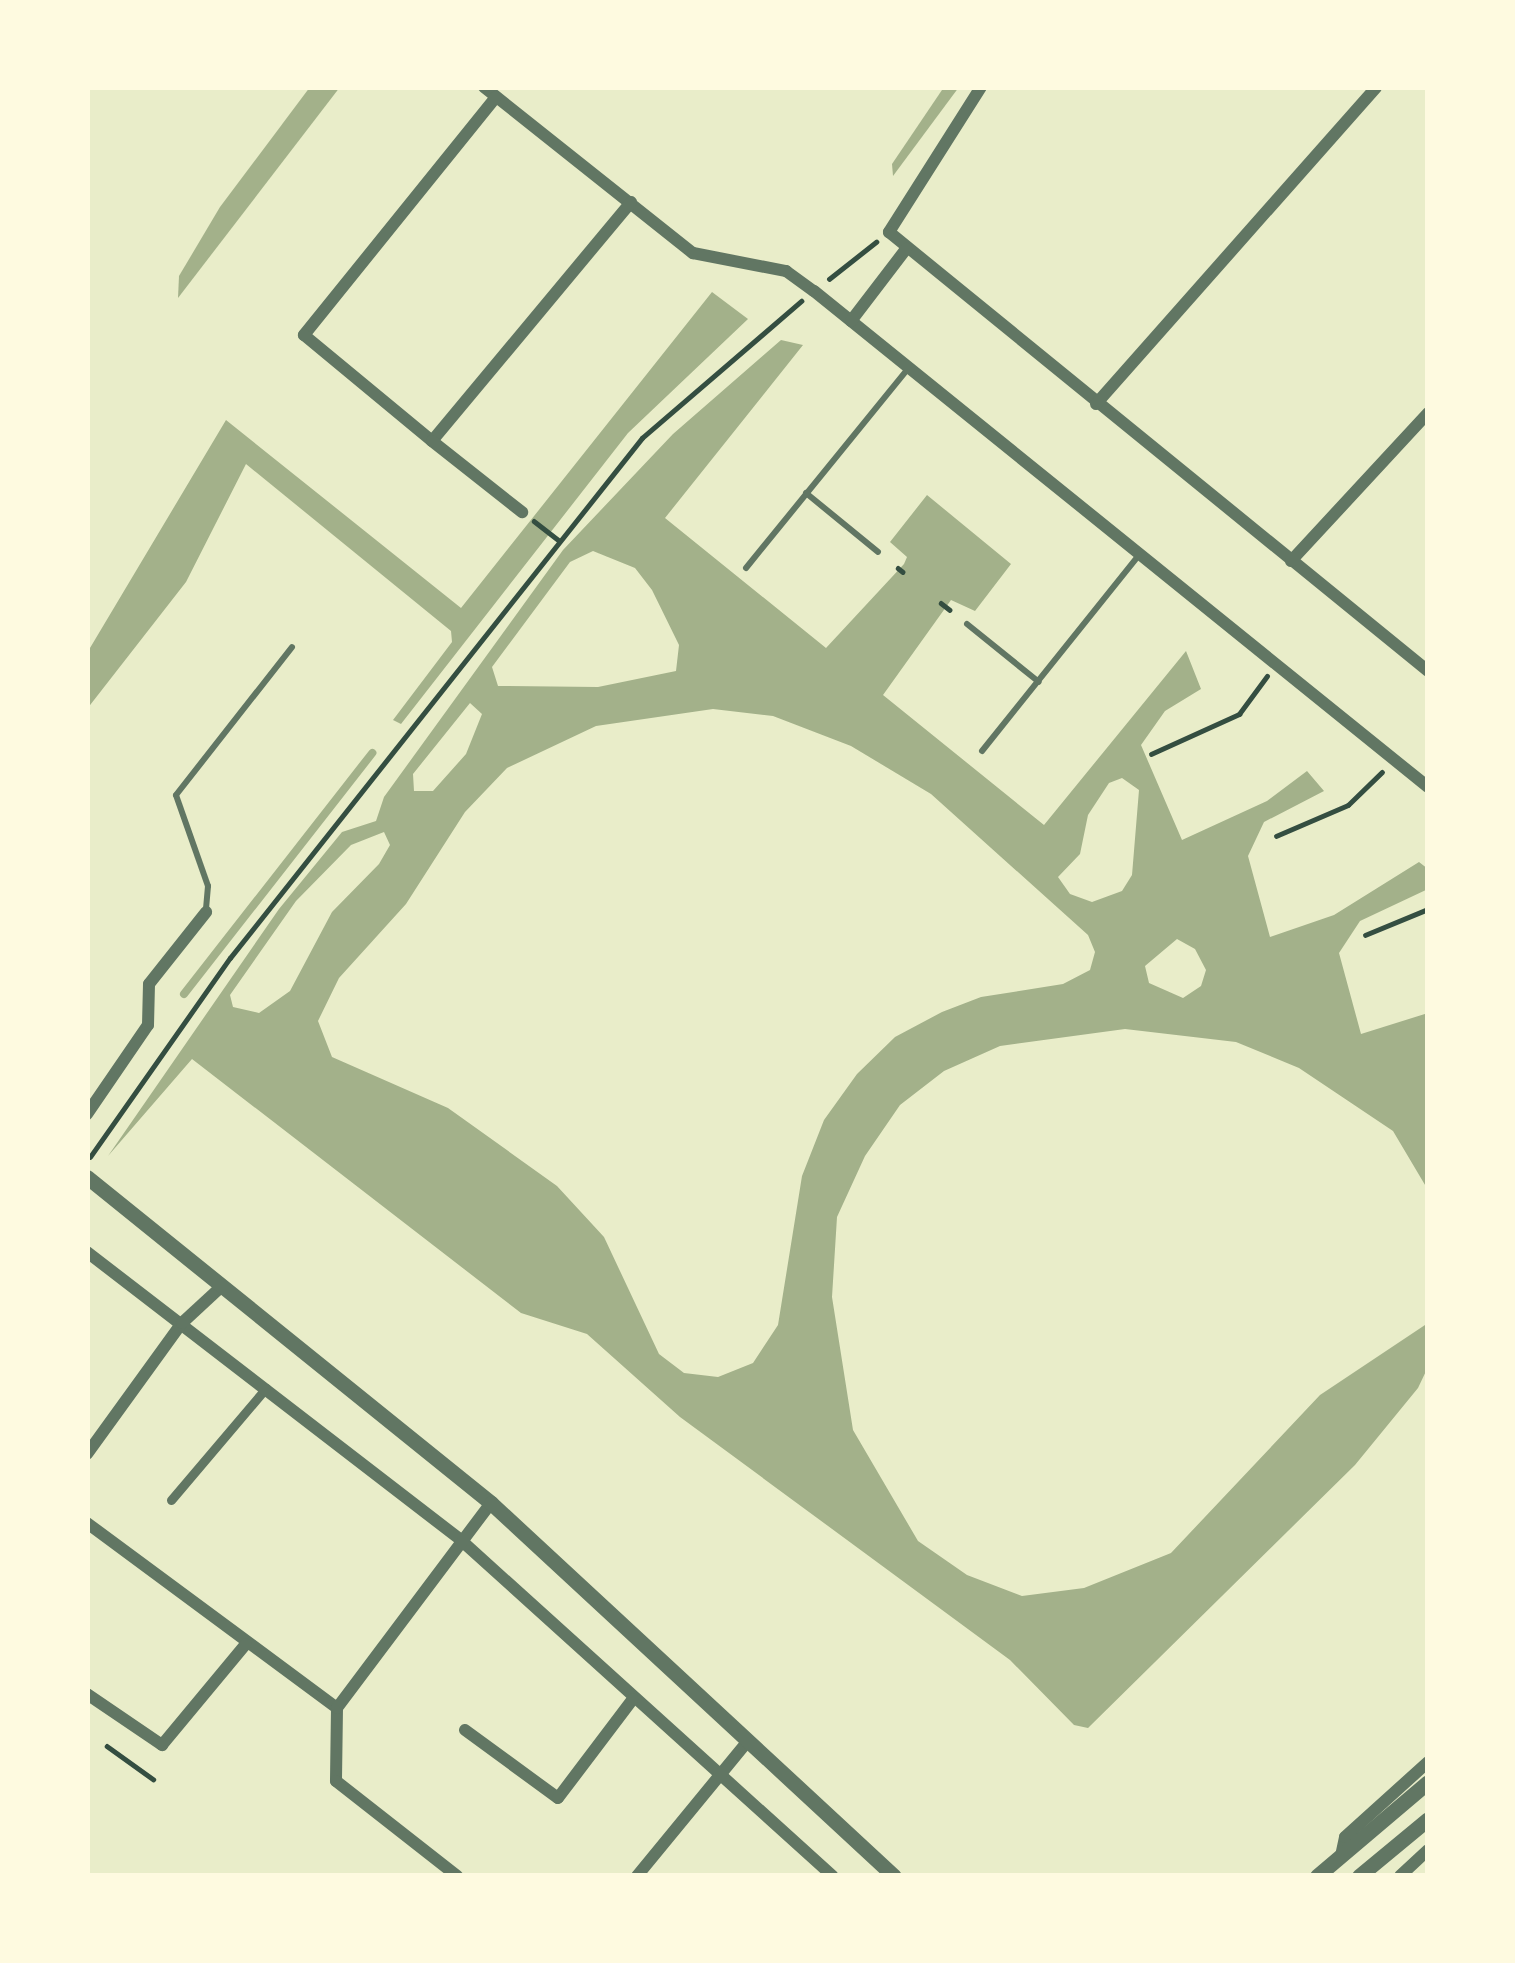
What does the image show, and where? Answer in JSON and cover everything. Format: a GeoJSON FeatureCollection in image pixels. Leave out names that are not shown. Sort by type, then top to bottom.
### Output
{"type":"FeatureCollection","features":[{"type":"Feature","properties":{"kind":"street"},"geometry":{"type":"LineString","coordinates":[[484,87],[693,253],[786,271],[814,290],[1428,787]]}},
{"type":"Feature","properties":{"kind":"street"},"geometry":{"type":"LineString","coordinates":[[981,87],[889,232],[1428,671]]}},
{"type":"Feature","properties":{"kind":"street"},"geometry":{"type":"LineString","coordinates":[[1096,404],[1376,87]]}},
{"type":"Feature","properties":{"kind":"street"},"geometry":{"type":"LineString","coordinates":[[496,97],[304,335],[526,515]]}},
{"type":"Feature","properties":{"kind":"street"},"geometry":{"type":"LineString","coordinates":[[432,441],[631,202]]}},
{"type":"Feature","properties":{"kind":"street"},"geometry":{"type":"LineString","coordinates":[[851,321],[906,249]]}},
{"type":"Feature","properties":{"kind":"street"},"geometry":{"type":"LineString","coordinates":[[1291,561],[1428,413]]}},
{"type":"Feature","properties":{"kind":"street"},"geometry":{"type":"LineString","coordinates":[[87,1114],[148,1025],[149,984],[206,912]]}},
{"type":"Feature","properties":{"kind":"street"},"geometry":{"type":"LineString","coordinates":[[87,1177],[491,1503],[894,1876]]}},
{"type":"Feature","properties":{"kind":"street"},"geometry":{"type":"LineString","coordinates":[[87,1273],[92,1256],[463,1542],[833,1876]]}},
{"type":"Feature","properties":{"kind":"street"},"geometry":{"type":"LineString","coordinates":[[87,1454],[182,1324],[222,1286]]}},
{"type":"Feature","properties":{"kind":"street"},"geometry":{"type":"LineString","coordinates":[[171,1500],[266,1388]]}},
{"type":"Feature","properties":{"kind":"street"},"geometry":{"type":"LineString","coordinates":[[457,1876],[336,1781],[337,1708],[491,1503]]}},
{"type":"Feature","properties":{"kind":"street"},"geometry":{"type":"LineString","coordinates":[[87,1523],[337,1708]]}},
{"type":"Feature","properties":{"kind":"street"},"geometry":{"type":"LineString","coordinates":[[87,1694],[162,1745],[246,1644]]}},
{"type":"Feature","properties":{"kind":"street"},"geometry":{"type":"LineString","coordinates":[[465,1730],[558,1798],[633,1699]]}},
{"type":"Feature","properties":{"kind":"street"},"geometry":{"type":"LineString","coordinates":[[638,1876],[748,1741]]}},
{"type":"Feature","properties":{"kind":"street"},"geometry":{"type":"LineString","coordinates":[[1341,1857],[1345,1837],[1428,1762]]}},
{"type":"Feature","properties":{"kind":"street"},"geometry":{"type":"LineString","coordinates":[[1317,1876],[1428,1781]]}},
{"type":"Feature","properties":{"kind":"street"},"geometry":{"type":"LineString","coordinates":[[1359,1876],[1428,1819]]}},
{"type":"Feature","properties":{"kind":"street"},"geometry":{"type":"LineString","coordinates":[[1400,1876],[1428,1850]]}},
{"type":"Feature","properties":{"kind":"lane"},"geometry":{"type":"LineString","coordinates":[[746,568],[910,367]]}},
{"type":"Feature","properties":{"kind":"lane"},"geometry":{"type":"LineString","coordinates":[[806,493],[878,551]]}},
{"type":"Feature","properties":{"kind":"lane"},"geometry":{"type":"LineString","coordinates":[[982,751],[1140,554]]}},
{"type":"Feature","properties":{"kind":"lane"},"geometry":{"type":"LineString","coordinates":[[968,624],[1039,682]]}},
{"type":"Feature","properties":{"kind":"lane"},"geometry":{"type":"LineString","coordinates":[[206,912],[208,886],[176,795],[292,647]]}},
{"type":"Feature","properties":{"kind":"path"},"geometry":{"type":"LineString","coordinates":[[87,1162],[230,958],[558,540],[682,398],[889,232]]}},
{"type":"Feature","properties":{"kind":"path"},"geometry":{"type":"LineString","coordinates":[[526,515],[558,540]]}},
{"type":"Feature","properties":{"kind":"path"},"geometry":{"type":"LineString","coordinates":[[941,603],[950,610]]}},
{"type":"Feature","properties":{"kind":"path"},"geometry":{"type":"LineString","coordinates":[[1151,754],[1239,714],[1275,663]]}},
{"type":"Feature","properties":{"kind":"path"},"geometry":{"type":"LineString","coordinates":[[1276,836],[1348,806],[1393,759]]}},
{"type":"Feature","properties":{"kind":"path"},"geometry":{"type":"LineString","coordinates":[[1365,935],[1428,909]]}},
{"type":"Feature","properties":{"kind":"path"},"geometry":{"type":"LineString","coordinates":[[107,1746],[153,1779]]}},
{"type":"Feature","properties":{"kind":"shaded area"},"geometry":{"type":"Polygon","coordinates":[[[310,87],[340,87],[178,298],[179,276],[220,207],[310,87]]]}},
{"type":"Feature","properties":{"kind":"shaded area"},"geometry":{"type":"Polygon","coordinates":[[[944,87],[959,87],[893,176],[892,164],[944,87]]]}},
{"type":"Feature","properties":{"kind":"shaded area"},"geometry":{"type":"Polygon","coordinates":[[[712,292],[748,319],[628,433],[401,724],[393,720],[452,642],[451,631],[246,464],[186,582],[87,709],[87,653],[226,420],[461,608],[712,292]]]}},
{"type":"Feature","properties":{"kind":"shaded area"},"geometry":{"type":"Polygon","coordinates":[[[781,340],[803,345],[665,518],[826,648],[904,564],[907,557],[890,542],[927,495],[1011,564],[975,611],[951,600],[883,695],[1044,825],[1186,651],[1201,689],[1165,711],[1141,745],[1182,840],[1267,801],[1307,771],[1324,791],[1264,822],[1248,856],[1270,937],[1334,915],[1419,862],[1428,869],[1428,889],[1360,921],[1339,953],[1361,1034],[1428,1013],[1428,1190],[1393,1131],[1299,1068],[1236,1042],[1125,1029],[1000,1046],[944,1071],[900,1105],[865,1156],[837,1217],[832,1297],[853,1430],[918,1541],[967,1575],[1022,1596],[1084,1588],[1171,1553],[1320,1395],[1428,1323],[1428,1367],[1418,1388],[1355,1465],[1088,1728],[1074,1725],[1010,1660],[680,1417],[587,1334],[521,1313],[192,1059],[108,1156],[279,909],[342,832],[376,821],[384,797],[563,550],[673,434],[781,340]],[[593,551],[570,562],[492,667],[498,686],[598,687],[676,671],[679,645],[652,590],[635,568],[593,551]],[[470,703],[413,774],[414,791],[433,791],[466,754],[482,714],[470,703]],[[713,709],[596,726],[507,768],[465,812],[406,904],[339,978],[318,1021],[332,1057],[448,1108],[557,1186],[604,1237],[659,1354],[684,1373],[718,1377],[753,1363],[778,1325],[802,1176],[824,1120],[857,1074],[895,1037],[942,1012],[981,997],[1063,984],[1090,970],[1095,952],[1088,935],[931,794],[851,746],[773,716],[713,709]],[[1122,778],[1109,783],[1088,815],[1080,854],[1058,877],[1070,894],[1092,902],[1122,891],[1132,875],[1139,790],[1122,778]],[[384,832],[351,845],[296,901],[230,995],[233,1007],[259,1013],[290,991],[332,912],[379,864],[390,845],[384,832]],[[1177,939],[1145,966],[1149,983],[1183,998],[1201,986],[1206,970],[1195,949],[1177,939]]]}},
{"type":"Feature","properties":{"kind":"waterway"},"geometry":{"type":"LineString","coordinates":[[184,994],[372,753]]}}]}
